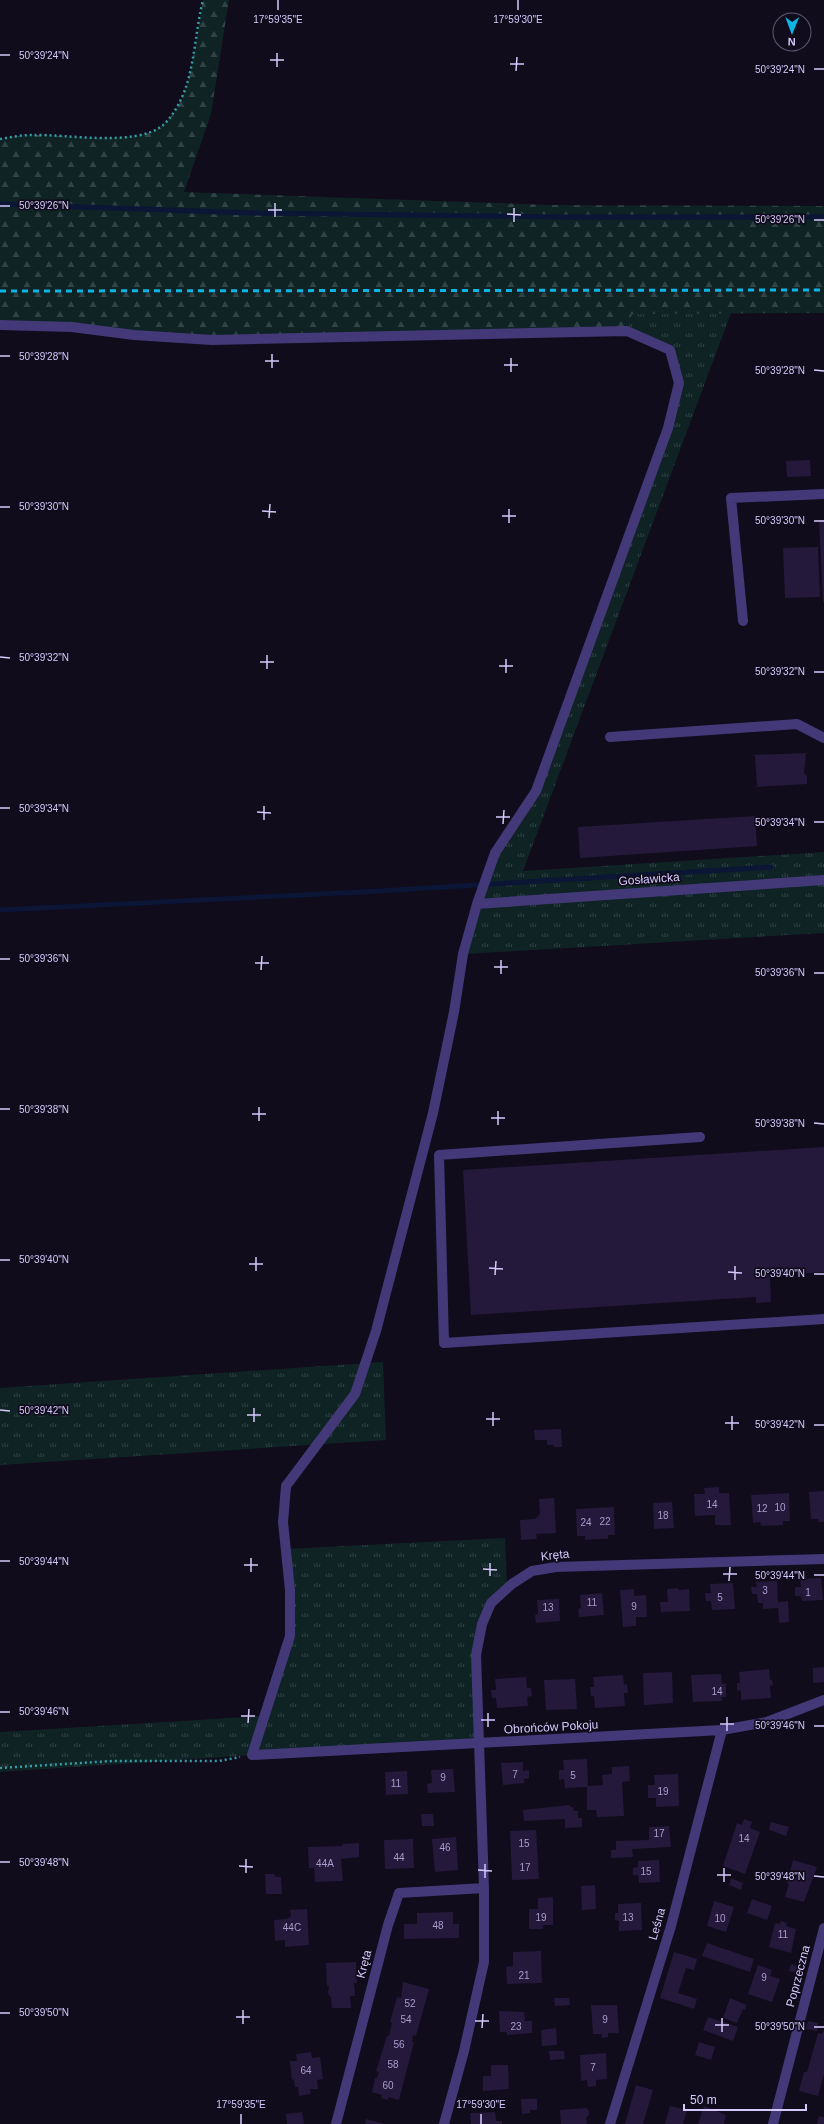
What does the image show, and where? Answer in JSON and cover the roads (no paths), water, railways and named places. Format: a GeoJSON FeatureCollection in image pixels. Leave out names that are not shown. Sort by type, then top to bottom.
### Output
{"type":"FeatureCollection","features":[{"type":"Feature","properties":{"kind":"street"},"geometry":{"type":"LineString","coordinates":[[0,325],[72,327],[134,335],[212,340],[627,331],[670,350],[679,383],[668,428],[536,791],[495,853],[476,904]]}},
{"type":"Feature","properties":{"kind":"street"},"geometry":{"type":"LineString","coordinates":[[743,621],[731,498],[824,494]]}},
{"type":"Feature","properties":{"kind":"street"},"geometry":{"type":"LineString","coordinates":[[610,737],[797,724],[824,738]]}},
{"type":"Feature","properties":{"kind":"street","name":"Gosławicka"},"geometry":{"type":"LineString","coordinates":[[476,904],[824,880]]}},
{"type":"Feature","properties":{"kind":"street","name":"Obrońców Pokoju"},"geometry":{"type":"LineString","coordinates":[[476,904],[463,954],[454,1012],[433,1113],[376,1331],[355,1394],[286,1486],[283,1522],[290,1590],[290,1636],[252,1755],[722,1730],[767,1722],[824,1700]]}},
{"type":"Feature","properties":{"kind":"street"},"geometry":{"type":"LineString","coordinates":[[700,1137],[439,1155],[444,1343],[824,1319]]}},
{"type":"Feature","properties":{"kind":"street","name":"Kręta"},"geometry":{"type":"LineString","coordinates":[[444,2124],[464,2051],[484,1962],[484,1888],[476,1655],[482,1624],[491,1603],[512,1584],[532,1571],[556,1566],[824,1558]]}},
{"type":"Feature","properties":{"kind":"street","name":"Leśna"},"geometry":{"type":"LineString","coordinates":[[610,2124],[671,1926],[722,1730]]}},
{"type":"Feature","properties":{"kind":"street","name":"Kręta"},"geometry":{"type":"LineString","coordinates":[[336,2124],[388,1925],[399,1893],[484,1888]]}},
{"type":"Feature","properties":{"kind":"street","name":"Poprzeczna"},"geometry":{"type":"LineString","coordinates":[[772,2124],[824,1928]]}},
{"type":"Feature","properties":{"kind":"waterway"},"geometry":{"type":"LineString","coordinates":[[0,204],[252,213],[561,217],[824,217]]}},
{"type":"Feature","properties":{"kind":"waterway"},"geometry":{"type":"LineString","coordinates":[[0,910],[362,892],[771,867]]}},
{"type":"Feature","properties":{"kind":"railway"},"geometry":{"type":"LineString","coordinates":[[0,291],[824,290]]}}]}
